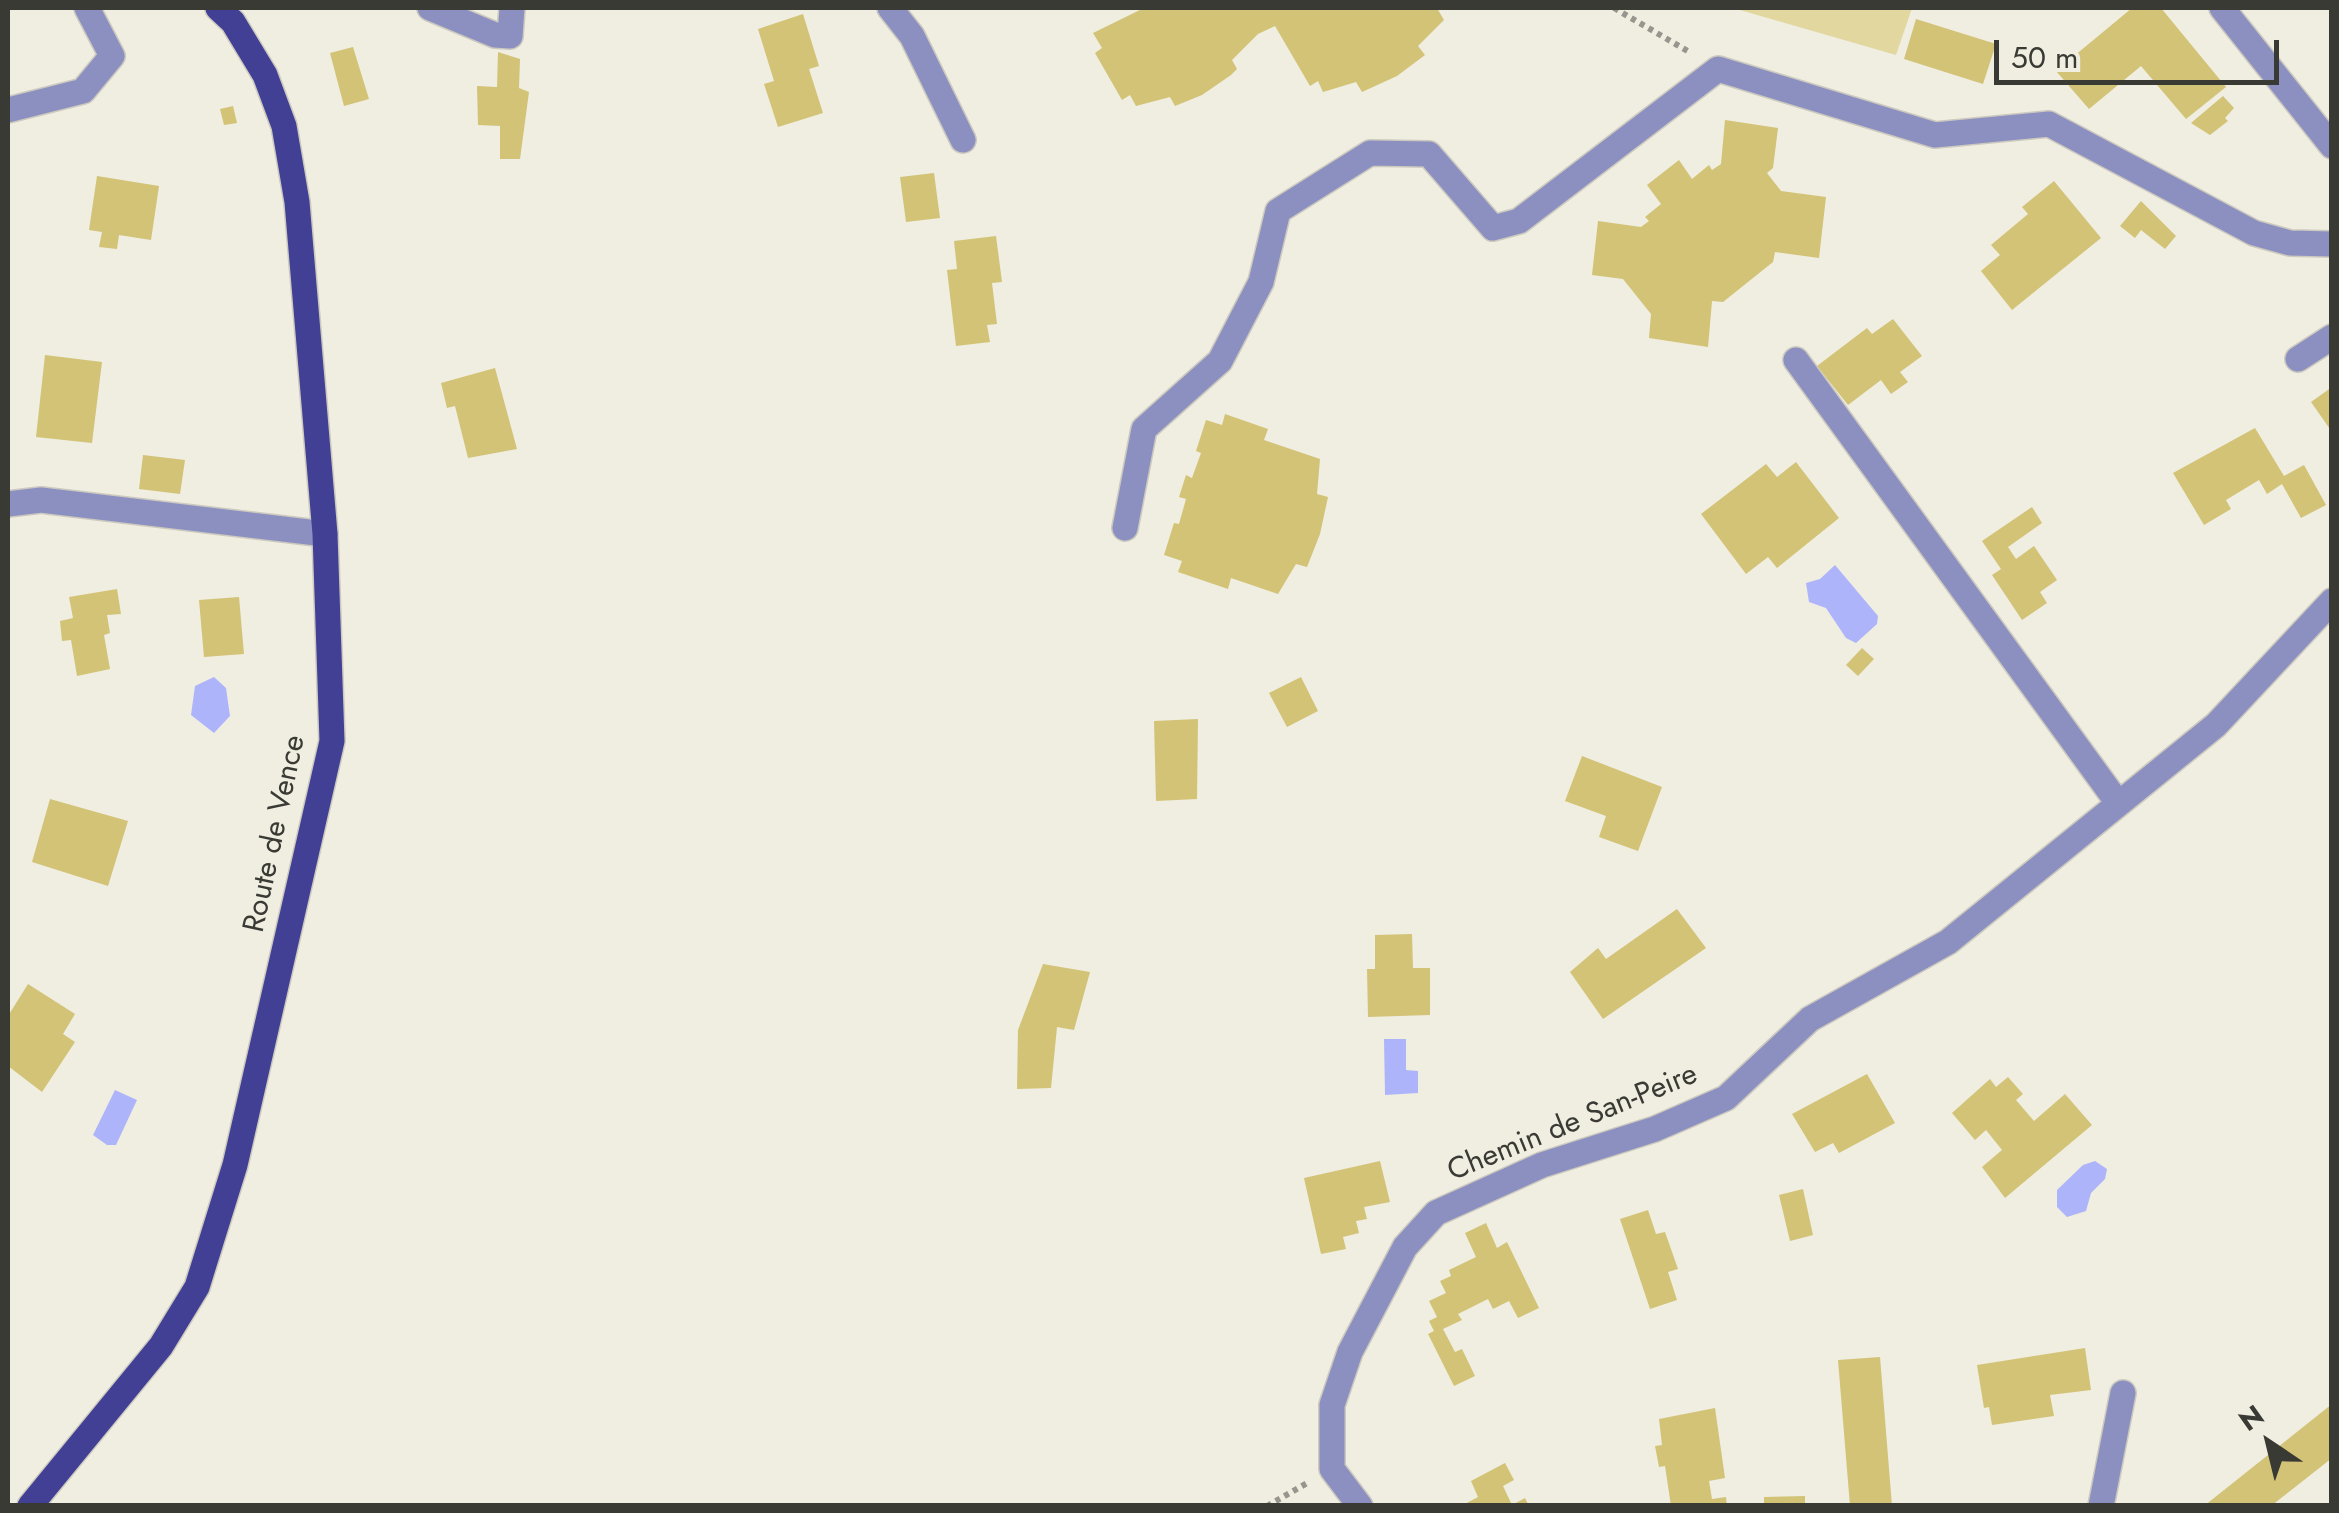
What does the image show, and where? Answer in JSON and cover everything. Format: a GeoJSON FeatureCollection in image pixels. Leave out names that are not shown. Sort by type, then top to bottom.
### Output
{"type":"FeatureCollection","features":[{"type":"Feature","properties":{"kind":"main road","name":"Route de Vence"},"geometry":{"type":"LineString","coordinates":[[30,1506],[161,1346],[197,1287],[216,1234],[332,741],[326,534],[297,202],[284,126],[265,75],[233,22],[218,8]]}},
{"type":"Feature","properties":{"kind":"street"},"geometry":{"type":"LineString","coordinates":[[8,110],[83,91],[112,56],[86,8]]}},
{"type":"Feature","properties":{"kind":"street"},"geometry":{"type":"LineString","coordinates":[[430,8],[494,35],[510,36],[512,8]]}},
{"type":"Feature","properties":{"kind":"street"},"geometry":{"type":"LineString","coordinates":[[890,8],[912,36],[964,140]]}},
{"type":"Feature","properties":{"kind":"street"},"geometry":{"type":"LineString","coordinates":[[2222,8],[2332,146]]}},
{"type":"Feature","properties":{"kind":"street"},"geometry":{"type":"LineString","coordinates":[[1125,528],[1144,429],[1220,361],[1261,282],[1278,212],[1370,153],[1429,154],[1493,228],[1519,222],[1718,69],[1935,135],[2049,124],[2254,233],[2290,243],[2332,244]]}},
{"type":"Feature","properties":{"kind":"street"},"geometry":{"type":"LineString","coordinates":[[2298,360],[2332,337]]}},
{"type":"Feature","properties":{"kind":"street"},"geometry":{"type":"LineString","coordinates":[[1796,360],[2118,803]]}},
{"type":"Feature","properties":{"kind":"street"},"geometry":{"type":"LineString","coordinates":[[8,504],[40,500],[326,534]]}},
{"type":"Feature","properties":{"kind":"street","name":"Chemin de San-Peire"},"geometry":{"type":"LineString","coordinates":[[1332,1470],[1332,1405],[1350,1352],[1406,1247],[1436,1213],[1542,1164],[1655,1129],[1726,1098],[1810,1019],[1948,942],[2216,724],[2332,601]]}},
{"type":"Feature","properties":{"kind":"street"},"geometry":{"type":"LineString","coordinates":[[2101,1506],[2123,1393]]}},
{"type":"Feature","properties":{"kind":"street"},"geometry":{"type":"LineString","coordinates":[[1332,1470],[1360,1506]]}},
{"type":"Feature","properties":{"kind":"path"},"geometry":{"type":"LineString","coordinates":[[1614,8],[1718,69]]}},
{"type":"Feature","properties":{"kind":"path"},"geometry":{"type":"LineString","coordinates":[[1267,1506],[1332,1470]]}},
{"type":"Feature","properties":{"kind":"shaded area"},"geometry":{"type":"Polygon","coordinates":[[[1733,8],[1912,8],[1896,55],[1733,8]]]}},
{"type":"Feature","properties":{"kind":"water"},"geometry":{"type":"Polygon","coordinates":[[[1835,565],[1878,616],[1877,624],[1856,643],[1846,638],[1826,608],[1809,602],[1806,583],[1820,579],[1835,565]]]}},
{"type":"Feature","properties":{"kind":"water"},"geometry":{"type":"Polygon","coordinates":[[[214,677],[226,688],[230,716],[214,733],[191,715],[195,686],[214,677]]]}},
{"type":"Feature","properties":{"kind":"water"},"geometry":{"type":"Polygon","coordinates":[[[1384,1039],[1406,1039],[1406,1070],[1418,1071],[1418,1093],[1385,1095],[1384,1039]]]}},
{"type":"Feature","properties":{"kind":"water"},"geometry":{"type":"Polygon","coordinates":[[[115,1090],[137,1100],[116,1145],[107,1145],[93,1135],[115,1090]]]}},
{"type":"Feature","properties":{"kind":"water"},"geometry":{"type":"Polygon","coordinates":[[[2095,1161],[2107,1169],[2105,1179],[2091,1193],[2086,1211],[2067,1217],[2057,1207],[2057,1190],[2083,1165],[2095,1161]]]}},
{"type":"Feature","properties":{"kind":"building"},"geometry":{"type":"Polygon","coordinates":[[[1144,8],[1437,8],[1444,20],[1418,46],[1425,55],[1397,76],[1362,92],[1356,82],[1323,92],[1318,81],[1310,86],[1275,26],[1258,34],[1232,60],[1237,69],[1202,95],[1175,106],[1170,97],[1136,106],[1130,95],[1122,100],[1095,53],[1102,48],[1093,33],[1144,8]]]}},
{"type":"Feature","properties":{"kind":"building"},"geometry":{"type":"Polygon","coordinates":[[[2132,8],[2161,8],[2226,87],[2186,119],[2141,66],[2089,109],[2056,71],[2132,8]]]}},
{"type":"Feature","properties":{"kind":"building"},"geometry":{"type":"Polygon","coordinates":[[[803,14],[819,66],[809,69],[823,113],[778,127],[764,84],[774,81],[758,29],[803,14]]]}},
{"type":"Feature","properties":{"kind":"building"},"geometry":{"type":"Polygon","coordinates":[[[1916,19],[1996,44],[1983,84],[1904,59],[1916,19]]]}},
{"type":"Feature","properties":{"kind":"building"},"geometry":{"type":"Polygon","coordinates":[[[353,47],[369,99],[344,106],[330,53],[353,47]]]}},
{"type":"Feature","properties":{"kind":"building"},"geometry":{"type":"Polygon","coordinates":[[[498,52],[520,59],[519,88],[529,92],[520,159],[500,159],[500,126],[478,125],[477,86],[497,87],[498,52]]]}},
{"type":"Feature","properties":{"kind":"building"},"geometry":{"type":"Polygon","coordinates":[[[2223,96],[2234,108],[2225,118],[2228,121],[2210,135],[2191,123],[2223,96]]]}},
{"type":"Feature","properties":{"kind":"building"},"geometry":{"type":"Polygon","coordinates":[[[233,106],[237,123],[224,125],[220,109],[233,106]]]}},
{"type":"Feature","properties":{"kind":"building"},"geometry":{"type":"Polygon","coordinates":[[[1725,120],[1778,128],[1773,168],[1767,173],[1781,191],[1826,197],[1819,258],[1775,252],[1773,262],[1723,302],[1712,301],[1708,347],[1649,338],[1651,314],[1623,279],[1592,275],[1598,221],[1641,227],[1649,221],[1645,217],[1661,204],[1647,185],[1679,160],[1692,179],[1709,165],[1712,170],[1721,164],[1725,120]]]}},
{"type":"Feature","properties":{"kind":"building"},"geometry":{"type":"Polygon","coordinates":[[[934,173],[940,218],[906,222],[900,177],[934,173]]]}},
{"type":"Feature","properties":{"kind":"building"},"geometry":{"type":"Polygon","coordinates":[[[97,176],[159,186],[151,240],[119,235],[117,249],[99,247],[102,232],[89,230],[97,176]]]}},
{"type":"Feature","properties":{"kind":"building"},"geometry":{"type":"Polygon","coordinates":[[[2054,181],[2101,238],[2012,310],[1981,271],[2000,255],[1991,245],[2028,214],[2022,207],[2054,181]]]}},
{"type":"Feature","properties":{"kind":"building"},"geometry":{"type":"Polygon","coordinates":[[[2141,201],[2176,236],[2165,249],[2141,230],[2135,238],[2120,226],[2141,201]]]}},
{"type":"Feature","properties":{"kind":"building"},"geometry":{"type":"Polygon","coordinates":[[[996,236],[1002,282],[992,283],[997,324],[987,325],[990,342],[956,346],[947,270],[957,269],[954,241],[996,236]]]}},
{"type":"Feature","properties":{"kind":"building"},"geometry":{"type":"Polygon","coordinates":[[[1893,319],[1922,356],[1900,372],[1908,382],[1891,394],[1881,380],[1848,405],[1817,366],[1867,328],[1872,334],[1893,319]]]}},
{"type":"Feature","properties":{"kind":"building"},"geometry":{"type":"Polygon","coordinates":[[[45,355],[102,362],[92,443],[36,437],[45,355]]]}},
{"type":"Feature","properties":{"kind":"building"},"geometry":{"type":"Polygon","coordinates":[[[495,368],[517,449],[468,458],[455,406],[447,408],[441,383],[495,368]]]}},
{"type":"Feature","properties":{"kind":"building"},"geometry":{"type":"Polygon","coordinates":[[[2332,387],[2332,432],[2311,402],[2332,387]]]}},
{"type":"Feature","properties":{"kind":"building"},"geometry":{"type":"Polygon","coordinates":[[[1225,414],[1268,429],[1264,440],[1320,459],[1317,494],[1328,497],[1320,534],[1307,567],[1296,564],[1278,594],[1231,578],[1228,589],[1178,572],[1182,561],[1164,555],[1174,523],[1179,524],[1186,499],[1179,497],[1186,475],[1192,478],[1201,453],[1196,451],[1206,420],[1222,425],[1225,414]]]}},
{"type":"Feature","properties":{"kind":"building"},"geometry":{"type":"Polygon","coordinates":[[[2255,428],[2284,476],[2304,465],[2326,505],[2301,518],[2282,484],[2267,494],[2259,480],[2226,500],[2231,509],[2204,525],[2173,473],[2255,428]]]}},
{"type":"Feature","properties":{"kind":"building"},"geometry":{"type":"Polygon","coordinates":[[[143,455],[185,460],[180,494],[139,489],[143,455]]]}},
{"type":"Feature","properties":{"kind":"building"},"geometry":{"type":"Polygon","coordinates":[[[1796,462],[1839,518],[1777,568],[1768,557],[1746,574],[1701,514],[1766,464],[1777,477],[1796,462]]]}},
{"type":"Feature","properties":{"kind":"building"},"geometry":{"type":"Polygon","coordinates":[[[2032,507],[2042,523],[2008,547],[2016,559],[2034,546],[2057,580],[2040,592],[2047,603],[2022,620],[1992,575],[2001,569],[1982,541],[2032,507]]]}},
{"type":"Feature","properties":{"kind":"building"},"geometry":{"type":"Polygon","coordinates":[[[117,589],[121,614],[107,615],[110,633],[104,635],[110,669],[77,676],[71,640],[62,641],[60,621],[73,618],[69,597],[117,589]]]}},
{"type":"Feature","properties":{"kind":"building"},"geometry":{"type":"Polygon","coordinates":[[[239,597],[244,654],[204,657],[199,600],[239,597]]]}},
{"type":"Feature","properties":{"kind":"building"},"geometry":{"type":"Polygon","coordinates":[[[1862,648],[1874,659],[1858,676],[1846,665],[1862,648]]]}},
{"type":"Feature","properties":{"kind":"building"},"geometry":{"type":"Polygon","coordinates":[[[1301,677],[1318,711],[1287,727],[1269,693],[1301,677]]]}},
{"type":"Feature","properties":{"kind":"building"},"geometry":{"type":"Polygon","coordinates":[[[1198,719],[1197,799],[1156,801],[1154,721],[1198,719]]]}},
{"type":"Feature","properties":{"kind":"building"},"geometry":{"type":"Polygon","coordinates":[[[1582,756],[1662,787],[1638,851],[1599,837],[1606,816],[1565,801],[1582,756]]]}},
{"type":"Feature","properties":{"kind":"building"},"geometry":{"type":"Polygon","coordinates":[[[50,799],[128,821],[108,886],[32,862],[50,799]]]}},
{"type":"Feature","properties":{"kind":"building"},"geometry":{"type":"Polygon","coordinates":[[[1677,909],[1706,948],[1603,1019],[1570,972],[1598,948],[1606,959],[1677,909]]]}},
{"type":"Feature","properties":{"kind":"building"},"geometry":{"type":"Polygon","coordinates":[[[1412,934],[1413,968],[1430,968],[1430,1015],[1368,1017],[1367,969],[1375,969],[1375,935],[1412,934]]]}},
{"type":"Feature","properties":{"kind":"building"},"geometry":{"type":"Polygon","coordinates":[[[1043,964],[1090,972],[1074,1030],[1057,1027],[1051,1088],[1017,1089],[1018,1030],[1043,964]]]}},
{"type":"Feature","properties":{"kind":"building"},"geometry":{"type":"Polygon","coordinates":[[[28,984],[75,1014],[63,1034],[75,1042],[42,1092],[8,1066],[8,1016],[28,984]]]}},
{"type":"Feature","properties":{"kind":"building"},"geometry":{"type":"Polygon","coordinates":[[[1867,1074],[1895,1123],[1839,1153],[1833,1143],[1815,1152],[1792,1114],[1867,1074]]]}},
{"type":"Feature","properties":{"kind":"building"},"geometry":{"type":"Polygon","coordinates":[[[2008,1077],[2023,1094],[2016,1100],[2034,1121],[2065,1094],[2092,1125],[2005,1198],[1982,1167],[2002,1150],[1986,1130],[1975,1140],[1952,1113],[1990,1079],[1996,1087],[2008,1077]]]}},
{"type":"Feature","properties":{"kind":"building"},"geometry":{"type":"Polygon","coordinates":[[[1380,1161],[1390,1202],[1364,1207],[1367,1219],[1356,1221],[1359,1233],[1343,1237],[1346,1249],[1321,1254],[1304,1178],[1380,1161]]]}},
{"type":"Feature","properties":{"kind":"building"},"geometry":{"type":"Polygon","coordinates":[[[1803,1189],[1813,1235],[1790,1241],[1779,1195],[1803,1189]]]}},
{"type":"Feature","properties":{"kind":"building"},"geometry":{"type":"Polygon","coordinates":[[[1648,1210],[1656,1234],[1665,1232],[1678,1269],[1668,1272],[1677,1300],[1650,1309],[1620,1219],[1648,1210]]]}},
{"type":"Feature","properties":{"kind":"building"},"geometry":{"type":"Polygon","coordinates":[[[1486,1223],[1497,1248],[1507,1242],[1539,1308],[1518,1318],[1509,1301],[1493,1309],[1488,1299],[1458,1314],[1462,1320],[1443,1329],[1455,1352],[1462,1349],[1475,1376],[1454,1386],[1428,1334],[1434,1331],[1429,1321],[1437,1317],[1429,1301],[1446,1293],[1440,1281],[1451,1276],[1449,1270],[1476,1257],[1465,1233],[1486,1223]]]}},
{"type":"Feature","properties":{"kind":"building"},"geometry":{"type":"Polygon","coordinates":[[[2085,1348],[2091,1390],[2050,1395],[2054,1416],[1992,1425],[1989,1407],[1984,1408],[1977,1365],[2085,1348]]]}},
{"type":"Feature","properties":{"kind":"building"},"geometry":{"type":"Polygon","coordinates":[[[1880,1357],[1892,1506],[1850,1506],[1838,1360],[1880,1357]]]}},
{"type":"Feature","properties":{"kind":"building"},"geometry":{"type":"Polygon","coordinates":[[[2332,1404],[2332,1458],[2271,1506],[2204,1506],[2332,1404]]]}},
{"type":"Feature","properties":{"kind":"building"},"geometry":{"type":"Polygon","coordinates":[[[1715,1408],[1725,1478],[1709,1481],[1712,1499],[1726,1497],[1727,1506],[1671,1506],[1665,1466],[1659,1467],[1655,1446],[1662,1445],[1659,1419],[1715,1408]]]}},
{"type":"Feature","properties":{"kind":"building"},"geometry":{"type":"Polygon","coordinates":[[[1505,1463],[1514,1480],[1503,1486],[1512,1505],[1525,1498],[1529,1506],[1461,1506],[1478,1497],[1471,1481],[1505,1463]]]}},
{"type":"Feature","properties":{"kind":"building"},"geometry":{"type":"Polygon","coordinates":[[[1805,1496],[1805,1506],[1764,1506],[1764,1497],[1805,1496]]]}}]}
